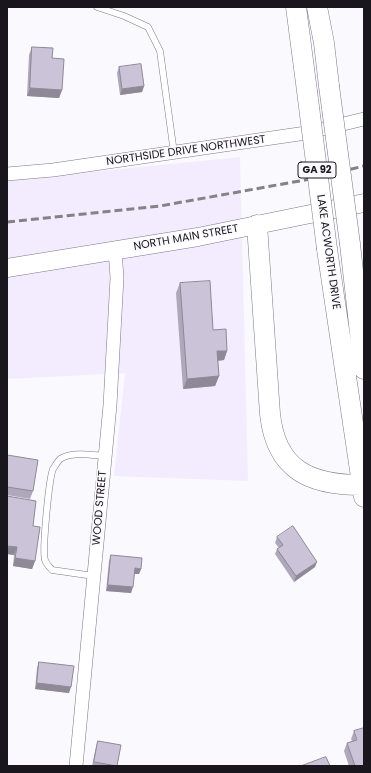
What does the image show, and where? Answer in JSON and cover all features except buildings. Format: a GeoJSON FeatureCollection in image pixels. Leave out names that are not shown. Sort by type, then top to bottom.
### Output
{"type":"FeatureCollection","features":[{"type":"Feature","properties":{"kind":"main road","name":"LAKE ACWORTH DRIVE"},"geometry":{"type":"LineString","coordinates":[[296,7],[327,249],[363,491]]}},
{"type":"Feature","properties":{"kind":"main road","name":"LAKE ACWORTH DRIVE"},"geometry":{"type":"LineString","coordinates":[[317,7],[324,43],[350,244],[364,369]]}},
{"type":"Feature","properties":{"kind":"main road","name":"NORTH MAIN STREET"},"geometry":{"type":"LineString","coordinates":[[7,268],[198,237],[364,203]]}},
{"type":"Feature","properties":{"kind":"main road"},"geometry":{"type":"LineString","coordinates":[[257,224],[270,414],[273,435],[277,445],[292,466],[305,475],[319,480],[350,485],[363,491]]}},
{"type":"Feature","properties":{"kind":"street","name":"NORTHSIDE DRIVE NORTHWEST"},"geometry":{"type":"LineString","coordinates":[[7,174],[53,170],[306,133],[364,119]]}},
{"type":"Feature","properties":{"kind":"street","name":"WOOD STREET"},"geometry":{"type":"LineString","coordinates":[[76,766],[110,405],[117,278],[115,250]]}},
{"type":"Feature","properties":{"kind":"lane"},"geometry":{"type":"LineString","coordinates":[[97,7],[124,16],[148,27],[160,51],[174,153]]}},
{"type":"Feature","properties":{"kind":"lane"},"geometry":{"type":"LineString","coordinates":[[94,576],[52,570],[45,561],[44,547],[53,469],[59,460],[66,456],[84,454],[105,456]]}},
{"type":"Feature","properties":{"kind":"shaded area"},"geometry":{"type":"Polygon","coordinates":[[[240,157],[248,481],[114,476],[125,373],[7,379],[7,176],[71,174],[240,157]]]}},
{"type":"Feature","properties":{"kind":"railway"},"geometry":{"type":"LineString","coordinates":[[7,222],[160,206],[305,180],[364,166]]}}]}
